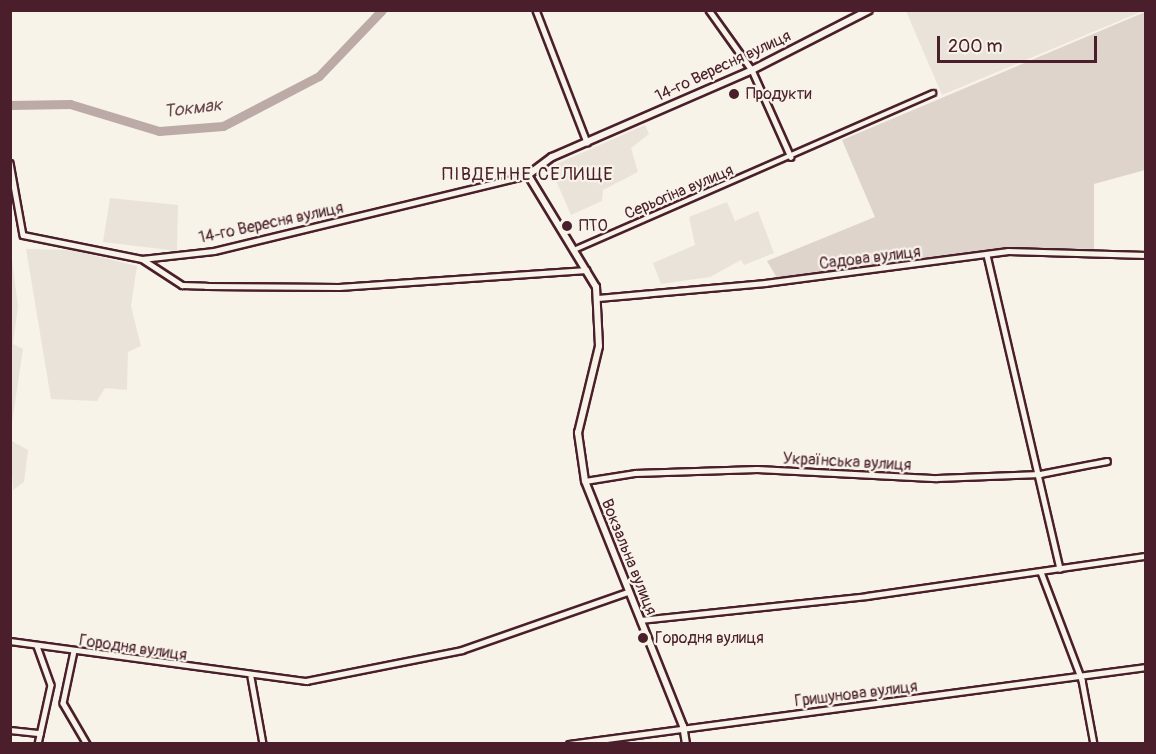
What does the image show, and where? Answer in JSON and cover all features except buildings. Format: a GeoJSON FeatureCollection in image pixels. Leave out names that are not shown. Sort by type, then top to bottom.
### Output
{"type":"FeatureCollection","features":[{"type":"Feature","properties":{"kind":"street"},"geometry":{"type":"LineString","coordinates":[[536,10],[586,142]]}},
{"type":"Feature","properties":{"kind":"street"},"geometry":{"type":"LineString","coordinates":[[710,10],[752,70],[791,157]]}},
{"type":"Feature","properties":{"kind":"street","name":"14-го Вересня вулиця"},"geometry":{"type":"LineString","coordinates":[[10,163],[23,235],[142,259],[214,251],[528,175],[586,142],[752,70],[869,10]]}},
{"type":"Feature","properties":{"kind":"street","name":"Серьогіна вулиця"},"geometry":{"type":"LineString","coordinates":[[576,249],[933,93]]}},
{"type":"Feature","properties":{"kind":"street","name":"Вокзальна вулиця"},"geometry":{"type":"LineString","coordinates":[[528,175],[588,270],[598,298],[600,346],[580,417],[579,449],[585,482],[683,726],[686,744]]}},
{"type":"Feature","properties":{"kind":"street"},"geometry":{"type":"LineString","coordinates":[[987,255],[1040,474],[1060,569]]}},
{"type":"Feature","properties":{"kind":"street","name":"Садова вулиця"},"geometry":{"type":"LineString","coordinates":[[598,298],[987,255],[1146,255]]}},
{"type":"Feature","properties":{"kind":"street"},"geometry":{"type":"LineString","coordinates":[[142,259],[182,285],[206,286],[339,287],[588,270]]}},
{"type":"Feature","properties":{"kind":"street","name":"Українська вулиця"},"geometry":{"type":"LineString","coordinates":[[585,482],[635,473],[757,469],[926,477],[1040,474],[1107,461]]}},
{"type":"Feature","properties":{"kind":"street"},"geometry":{"type":"LineString","coordinates":[[640,620],[1041,572],[1146,556]]}},
{"type":"Feature","properties":{"kind":"street"},"geometry":{"type":"LineString","coordinates":[[1041,572],[1082,680],[1094,744]]}},
{"type":"Feature","properties":{"kind":"street","name":"Городня вулиця"},"geometry":{"type":"LineString","coordinates":[[10,641],[251,677],[306,681],[462,650],[628,592]]}},
{"type":"Feature","properties":{"kind":"street"},"geometry":{"type":"LineString","coordinates":[[37,646],[51,685],[38,744]]}},
{"type":"Feature","properties":{"kind":"street"},"geometry":{"type":"LineString","coordinates":[[74,651],[63,703],[87,744]]}},
{"type":"Feature","properties":{"kind":"street","name":"Гришунова вулиця"},"geometry":{"type":"LineString","coordinates":[[569,744],[683,726],[1082,680],[1146,667]]}},
{"type":"Feature","properties":{"kind":"street"},"geometry":{"type":"LineString","coordinates":[[251,677],[263,744]]}},
{"type":"Feature","properties":{"kind":"street"},"geometry":{"type":"LineString","coordinates":[[10,729],[40,733]]}},
{"type":"Feature","properties":{"kind":"shaded area"},"geometry":{"type":"Polygon","coordinates":[[[906,11],[1143,11],[942,95],[906,11]]]}},
{"type":"Feature","properties":{"kind":"shaded area"},"geometry":{"type":"Polygon","coordinates":[[[1145,12],[1145,170],[1094,184],[1094,249],[1007,248],[777,278],[767,261],[875,217],[842,140],[1145,12]]]}},
{"type":"Feature","properties":{"kind":"shaded area"},"geometry":{"type":"Polygon","coordinates":[[[645,125],[649,134],[631,148],[638,172],[603,190],[602,201],[571,215],[550,167],[645,125]]]}},
{"type":"Feature","properties":{"kind":"shaded area"},"geometry":{"type":"Polygon","coordinates":[[[110,198],[178,205],[177,251],[103,242],[110,198]]]}},
{"type":"Feature","properties":{"kind":"shaded area"},"geometry":{"type":"Polygon","coordinates":[[[727,202],[735,221],[758,211],[774,253],[744,265],[741,260],[710,277],[661,284],[653,263],[695,245],[689,217],[727,202]]]}},
{"type":"Feature","properties":{"kind":"shaded area"},"geometry":{"type":"Polygon","coordinates":[[[10,245],[18,306],[13,344],[23,349],[11,429],[10,245]]]}},
{"type":"Feature","properties":{"kind":"shaded area"},"geometry":{"type":"Polygon","coordinates":[[[26,249],[72,250],[137,266],[131,306],[141,346],[128,352],[127,390],[105,388],[97,401],[51,399],[26,249]]]}},
{"type":"Feature","properties":{"kind":"shaded area"},"geometry":{"type":"Polygon","coordinates":[[[10,440],[28,450],[24,482],[13,490],[10,440]]]}},
{"type":"Feature","properties":{"kind":"waterway","name":"Токмак"},"geometry":{"type":"LineString","coordinates":[[10,105],[70,104],[159,131],[223,126],[319,76],[382,10]]}},
{"type":"Feature","properties":{"kind":"place","name":"Продукти"},"geometry":{"type":"Point","coordinates":[734,94]}},
{"type":"Feature","properties":{"kind":"place","name":"ПТО"},"geometry":{"type":"Point","coordinates":[567,226]}},
{"type":"Feature","properties":{"kind":"place","name":"Городня вулиця"},"geometry":{"type":"Point","coordinates":[643,638]}},
{"type":"Feature","properties":{"kind":"district","name":"ПІВДЕННЕ СЕЛИЩЕ"},"geometry":{"type":"Point","coordinates":[528,175]}}]}
